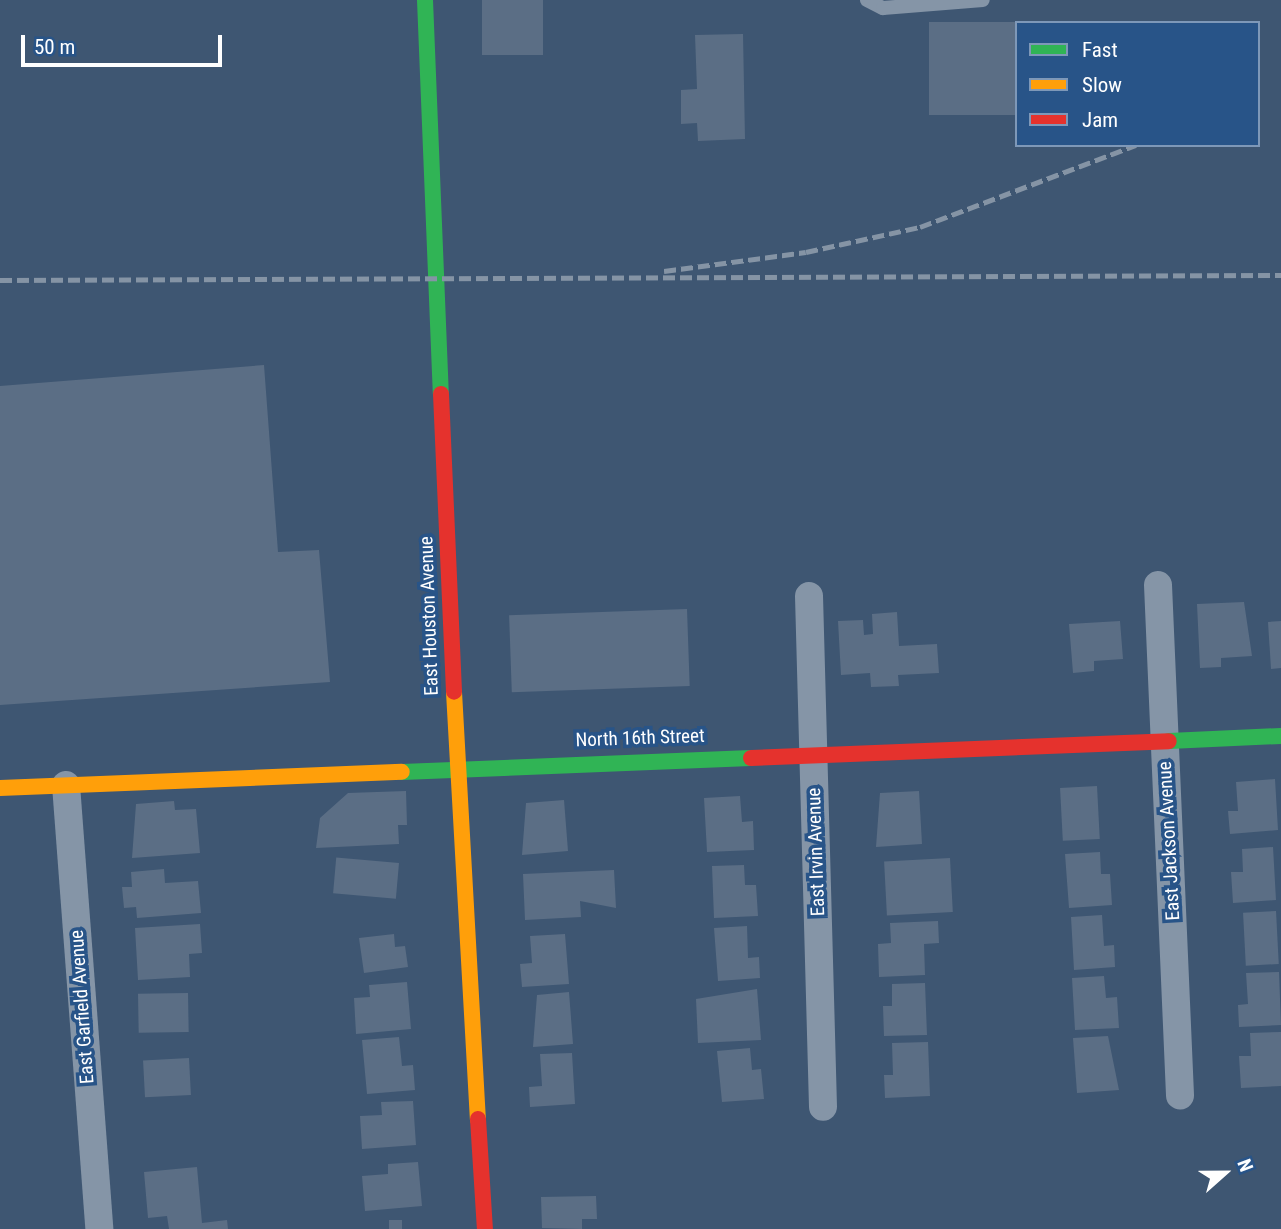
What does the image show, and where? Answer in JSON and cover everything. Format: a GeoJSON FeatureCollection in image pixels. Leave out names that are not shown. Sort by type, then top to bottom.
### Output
{"type":"FeatureCollection","features":[{"type":"Feature","properties":{"kind":"street","name":"East Houston Avenue"},"geometry":{"type":"LineString","coordinates":[[425,0],[457,766],[485,1229]]}},
{"type":"Feature","properties":{"kind":"street","name":"East Jackson Avenue"},"geometry":{"type":"LineString","coordinates":[[1158,585],[1180,1096]]}},
{"type":"Feature","properties":{"kind":"street","name":"East Irvin Avenue"},"geometry":{"type":"LineString","coordinates":[[809,596],[823,1107]]}},
{"type":"Feature","properties":{"kind":"street","name":"North 16th Street"},"geometry":{"type":"LineString","coordinates":[[0,788],[457,766],[1281,736]]}},
{"type":"Feature","properties":{"kind":"street","name":"East Garfield Avenue"},"geometry":{"type":"LineString","coordinates":[[66,785],[99,1229]]}},
{"type":"Feature","properties":{"kind":"lane"},"geometry":{"type":"LineString","coordinates":[[867,0],[883,8],[983,0]]}},
{"type":"Feature","properties":{"kind":"building"},"geometry":{"type":"Polygon","coordinates":[[[482,0],[543,0],[543,55],[482,55],[482,0]]]}},
{"type":"Feature","properties":{"kind":"building"},"geometry":{"type":"Polygon","coordinates":[[[929,22],[1015,22],[1015,115],[929,115],[929,22]]]}},
{"type":"Feature","properties":{"kind":"building"},"geometry":{"type":"Polygon","coordinates":[[[743,34],[745,139],[698,141],[697,123],[681,124],[681,90],[697,89],[695,35],[743,34]]]}},
{"type":"Feature","properties":{"kind":"building"},"geometry":{"type":"Polygon","coordinates":[[[264,365],[278,552],[319,550],[330,682],[0,705],[0,386],[264,365]]]}},
{"type":"Feature","properties":{"kind":"building"},"geometry":{"type":"Polygon","coordinates":[[[1244,602],[1252,656],[1221,658],[1221,667],[1200,668],[1197,604],[1244,602]]]}},
{"type":"Feature","properties":{"kind":"building"},"geometry":{"type":"Polygon","coordinates":[[[687,609],[690,686],[512,692],[509,615],[687,609]]]}},
{"type":"Feature","properties":{"kind":"building"},"geometry":{"type":"Polygon","coordinates":[[[897,612],[899,646],[937,644],[939,673],[898,675],[899,686],[871,687],[870,673],[841,675],[838,621],[863,620],[864,635],[873,634],[872,614],[897,612]]]}},
{"type":"Feature","properties":{"kind":"building"},"geometry":{"type":"Polygon","coordinates":[[[1120,621],[1123,659],[1094,661],[1094,671],[1073,673],[1069,624],[1120,621]]]}},
{"type":"Feature","properties":{"kind":"building"},"geometry":{"type":"Polygon","coordinates":[[[1281,621],[1281,668],[1271,669],[1268,622],[1281,621]]]}},
{"type":"Feature","properties":{"kind":"building"},"geometry":{"type":"Polygon","coordinates":[[[1275,779],[1278,830],[1230,834],[1228,811],[1238,811],[1236,782],[1275,779]]]}},
{"type":"Feature","properties":{"kind":"building"},"geometry":{"type":"Polygon","coordinates":[[[1097,786],[1100,839],[1063,841],[1060,788],[1097,786]]]}},
{"type":"Feature","properties":{"kind":"building"},"geometry":{"type":"Polygon","coordinates":[[[406,791],[407,825],[398,825],[399,844],[316,848],[320,818],[348,793],[406,791]]]}},
{"type":"Feature","properties":{"kind":"building"},"geometry":{"type":"Polygon","coordinates":[[[919,791],[922,844],[876,847],[880,793],[919,791]]]}},
{"type":"Feature","properties":{"kind":"building"},"geometry":{"type":"Polygon","coordinates":[[[740,796],[742,822],[753,821],[754,850],[707,852],[704,798],[740,796]]]}},
{"type":"Feature","properties":{"kind":"building"},"geometry":{"type":"Polygon","coordinates":[[[564,800],[568,851],[522,855],[526,803],[564,800]]]}},
{"type":"Feature","properties":{"kind":"building"},"geometry":{"type":"Polygon","coordinates":[[[174,801],[175,810],[196,809],[200,853],[132,858],[136,804],[174,801]]]}},
{"type":"Feature","properties":{"kind":"building"},"geometry":{"type":"Polygon","coordinates":[[[1273,847],[1276,900],[1233,903],[1231,872],[1243,872],[1242,849],[1273,847]]]}},
{"type":"Feature","properties":{"kind":"building"},"geometry":{"type":"Polygon","coordinates":[[[1100,852],[1101,874],[1110,874],[1112,905],[1069,908],[1065,854],[1100,852]]]}},
{"type":"Feature","properties":{"kind":"building"},"geometry":{"type":"Polygon","coordinates":[[[336,858],[399,863],[396,899],[333,893],[336,858]]]}},
{"type":"Feature","properties":{"kind":"building"},"geometry":{"type":"Polygon","coordinates":[[[950,858],[953,912],[887,915],[884,861],[950,858]]]}},
{"type":"Feature","properties":{"kind":"building"},"geometry":{"type":"Polygon","coordinates":[[[744,865],[745,885],[756,885],[758,916],[714,918],[712,866],[744,865]]]}},
{"type":"Feature","properties":{"kind":"building"},"geometry":{"type":"Polygon","coordinates":[[[164,869],[165,883],[198,881],[201,913],[137,918],[136,907],[124,908],[122,887],[132,887],[131,872],[164,869]]]}},
{"type":"Feature","properties":{"kind":"building"},"geometry":{"type":"Polygon","coordinates":[[[614,870],[616,908],[580,901],[581,917],[525,920],[523,874],[614,870]]]}},
{"type":"Feature","properties":{"kind":"building"},"geometry":{"type":"Polygon","coordinates":[[[1276,911],[1279,964],[1246,966],[1243,913],[1276,911]]]}},
{"type":"Feature","properties":{"kind":"building"},"geometry":{"type":"Polygon","coordinates":[[[1102,915],[1104,946],[1114,945],[1115,967],[1074,970],[1071,917],[1102,915]]]}},
{"type":"Feature","properties":{"kind":"building"},"geometry":{"type":"Polygon","coordinates":[[[938,921],[939,943],[924,944],[925,975],[879,977],[878,944],[891,943],[890,923],[938,921]]]}},
{"type":"Feature","properties":{"kind":"building"},"geometry":{"type":"Polygon","coordinates":[[[200,924],[202,953],[189,954],[190,977],[138,980],[135,928],[200,924]]]}},
{"type":"Feature","properties":{"kind":"building"},"geometry":{"type":"Polygon","coordinates":[[[747,926],[748,958],[759,957],[760,978],[718,981],[714,928],[747,926]]]}},
{"type":"Feature","properties":{"kind":"building"},"geometry":{"type":"Polygon","coordinates":[[[394,934],[395,947],[405,946],[408,967],[364,973],[359,938],[394,934]]]}},
{"type":"Feature","properties":{"kind":"building"},"geometry":{"type":"Polygon","coordinates":[[[565,934],[569,984],[522,987],[520,964],[532,963],[530,936],[565,934]]]}},
{"type":"Feature","properties":{"kind":"building"},"geometry":{"type":"Polygon","coordinates":[[[1279,972],[1281,1025],[1239,1027],[1238,1005],[1248,1004],[1246,973],[1279,972]]]}},
{"type":"Feature","properties":{"kind":"building"},"geometry":{"type":"Polygon","coordinates":[[[1104,976],[1106,998],[1117,997],[1119,1028],[1075,1030],[1072,978],[1104,976]]]}},
{"type":"Feature","properties":{"kind":"building"},"geometry":{"type":"Polygon","coordinates":[[[407,982],[411,1029],[356,1034],[354,998],[370,997],[369,985],[407,982]]]}},
{"type":"Feature","properties":{"kind":"building"},"geometry":{"type":"Polygon","coordinates":[[[925,983],[927,1035],[884,1036],[883,1006],[892,1006],[892,984],[925,983]]]}},
{"type":"Feature","properties":{"kind":"building"},"geometry":{"type":"Polygon","coordinates":[[[757,989],[761,1040],[698,1043],[696,999],[757,989]]]}},
{"type":"Feature","properties":{"kind":"building"},"geometry":{"type":"Polygon","coordinates":[[[569,992],[573,1044],[533,1047],[537,995],[569,992]]]}},
{"type":"Feature","properties":{"kind":"building"},"geometry":{"type":"Polygon","coordinates":[[[188,993],[189,1032],[139,1033],[138,994],[188,993]]]}},
{"type":"Feature","properties":{"kind":"building"},"geometry":{"type":"Polygon","coordinates":[[[1281,1032],[1281,1086],[1241,1088],[1239,1056],[1251,1056],[1250,1033],[1281,1032]]]}},
{"type":"Feature","properties":{"kind":"building"},"geometry":{"type":"Polygon","coordinates":[[[1108,1036],[1119,1090],[1077,1093],[1073,1038],[1108,1036]]]}},
{"type":"Feature","properties":{"kind":"building"},"geometry":{"type":"Polygon","coordinates":[[[399,1037],[402,1066],[413,1065],[415,1090],[367,1094],[362,1040],[399,1037]]]}},
{"type":"Feature","properties":{"kind":"building"},"geometry":{"type":"Polygon","coordinates":[[[928,1042],[930,1096],[885,1098],[884,1075],[893,1075],[892,1043],[928,1042]]]}},
{"type":"Feature","properties":{"kind":"building"},"geometry":{"type":"Polygon","coordinates":[[[750,1048],[752,1070],[761,1069],[764,1099],[722,1102],[717,1051],[750,1048]]]}},
{"type":"Feature","properties":{"kind":"building"},"geometry":{"type":"Polygon","coordinates":[[[572,1053],[575,1104],[530,1107],[529,1087],[542,1086],[540,1054],[572,1053]]]}},
{"type":"Feature","properties":{"kind":"building"},"geometry":{"type":"Polygon","coordinates":[[[189,1058],[191,1095],[145,1097],[143,1060],[189,1058]]]}},
{"type":"Feature","properties":{"kind":"building"},"geometry":{"type":"Polygon","coordinates":[[[413,1101],[416,1145],[362,1149],[360,1116],[382,1115],[381,1102],[413,1101]]]}},
{"type":"Feature","properties":{"kind":"building"},"geometry":{"type":"Polygon","coordinates":[[[418,1162],[422,1206],[365,1211],[362,1176],[388,1174],[388,1164],[418,1162]]]}},
{"type":"Feature","properties":{"kind":"building"},"geometry":{"type":"Polygon","coordinates":[[[197,1167],[202,1223],[227,1220],[228,1229],[169,1229],[167,1216],[148,1218],[144,1172],[197,1167]]]}},
{"type":"Feature","properties":{"kind":"building"},"geometry":{"type":"Polygon","coordinates":[[[596,1196],[597,1219],[582,1219],[582,1229],[542,1228],[541,1197],[596,1196]]]}},
{"type":"Feature","properties":{"kind":"building"},"geometry":{"type":"Polygon","coordinates":[[[389,1220],[402,1220],[402,1229],[389,1229],[389,1220]]]}},
{"type":"Feature","properties":{"kind":"railway"},"geometry":{"type":"LineString","coordinates":[[664,271],[806,252],[920,227],[1131,147]]}},
{"type":"Feature","properties":{"kind":"railway"},"geometry":{"type":"LineString","coordinates":[[0,280],[1281,275]]}},
{"type":"Feature","properties":{"kind":"traffic: fast"},"geometry":{"type":"LineString","coordinates":[[425,0],[441,394]]}},
{"type":"Feature","properties":{"kind":"traffic: fast"},"geometry":{"type":"LineString","coordinates":[[1169,741],[1281,736]]}},
{"type":"Feature","properties":{"kind":"traffic: fast"},"geometry":{"type":"LineString","coordinates":[[402,772],[751,758]]}},
{"type":"Feature","properties":{"kind":"traffic: slow"},"geometry":{"type":"LineString","coordinates":[[454,692],[478,1119]]}},
{"type":"Feature","properties":{"kind":"traffic: slow"},"geometry":{"type":"LineString","coordinates":[[0,788],[402,772]]}},
{"type":"Feature","properties":{"kind":"traffic: jam"},"geometry":{"type":"LineString","coordinates":[[441,394],[454,692]]}},
{"type":"Feature","properties":{"kind":"traffic: jam"},"geometry":{"type":"LineString","coordinates":[[751,758],[1169,741]]}},
{"type":"Feature","properties":{"kind":"traffic: jam"},"geometry":{"type":"LineString","coordinates":[[478,1119],[485,1229]]}}]}
